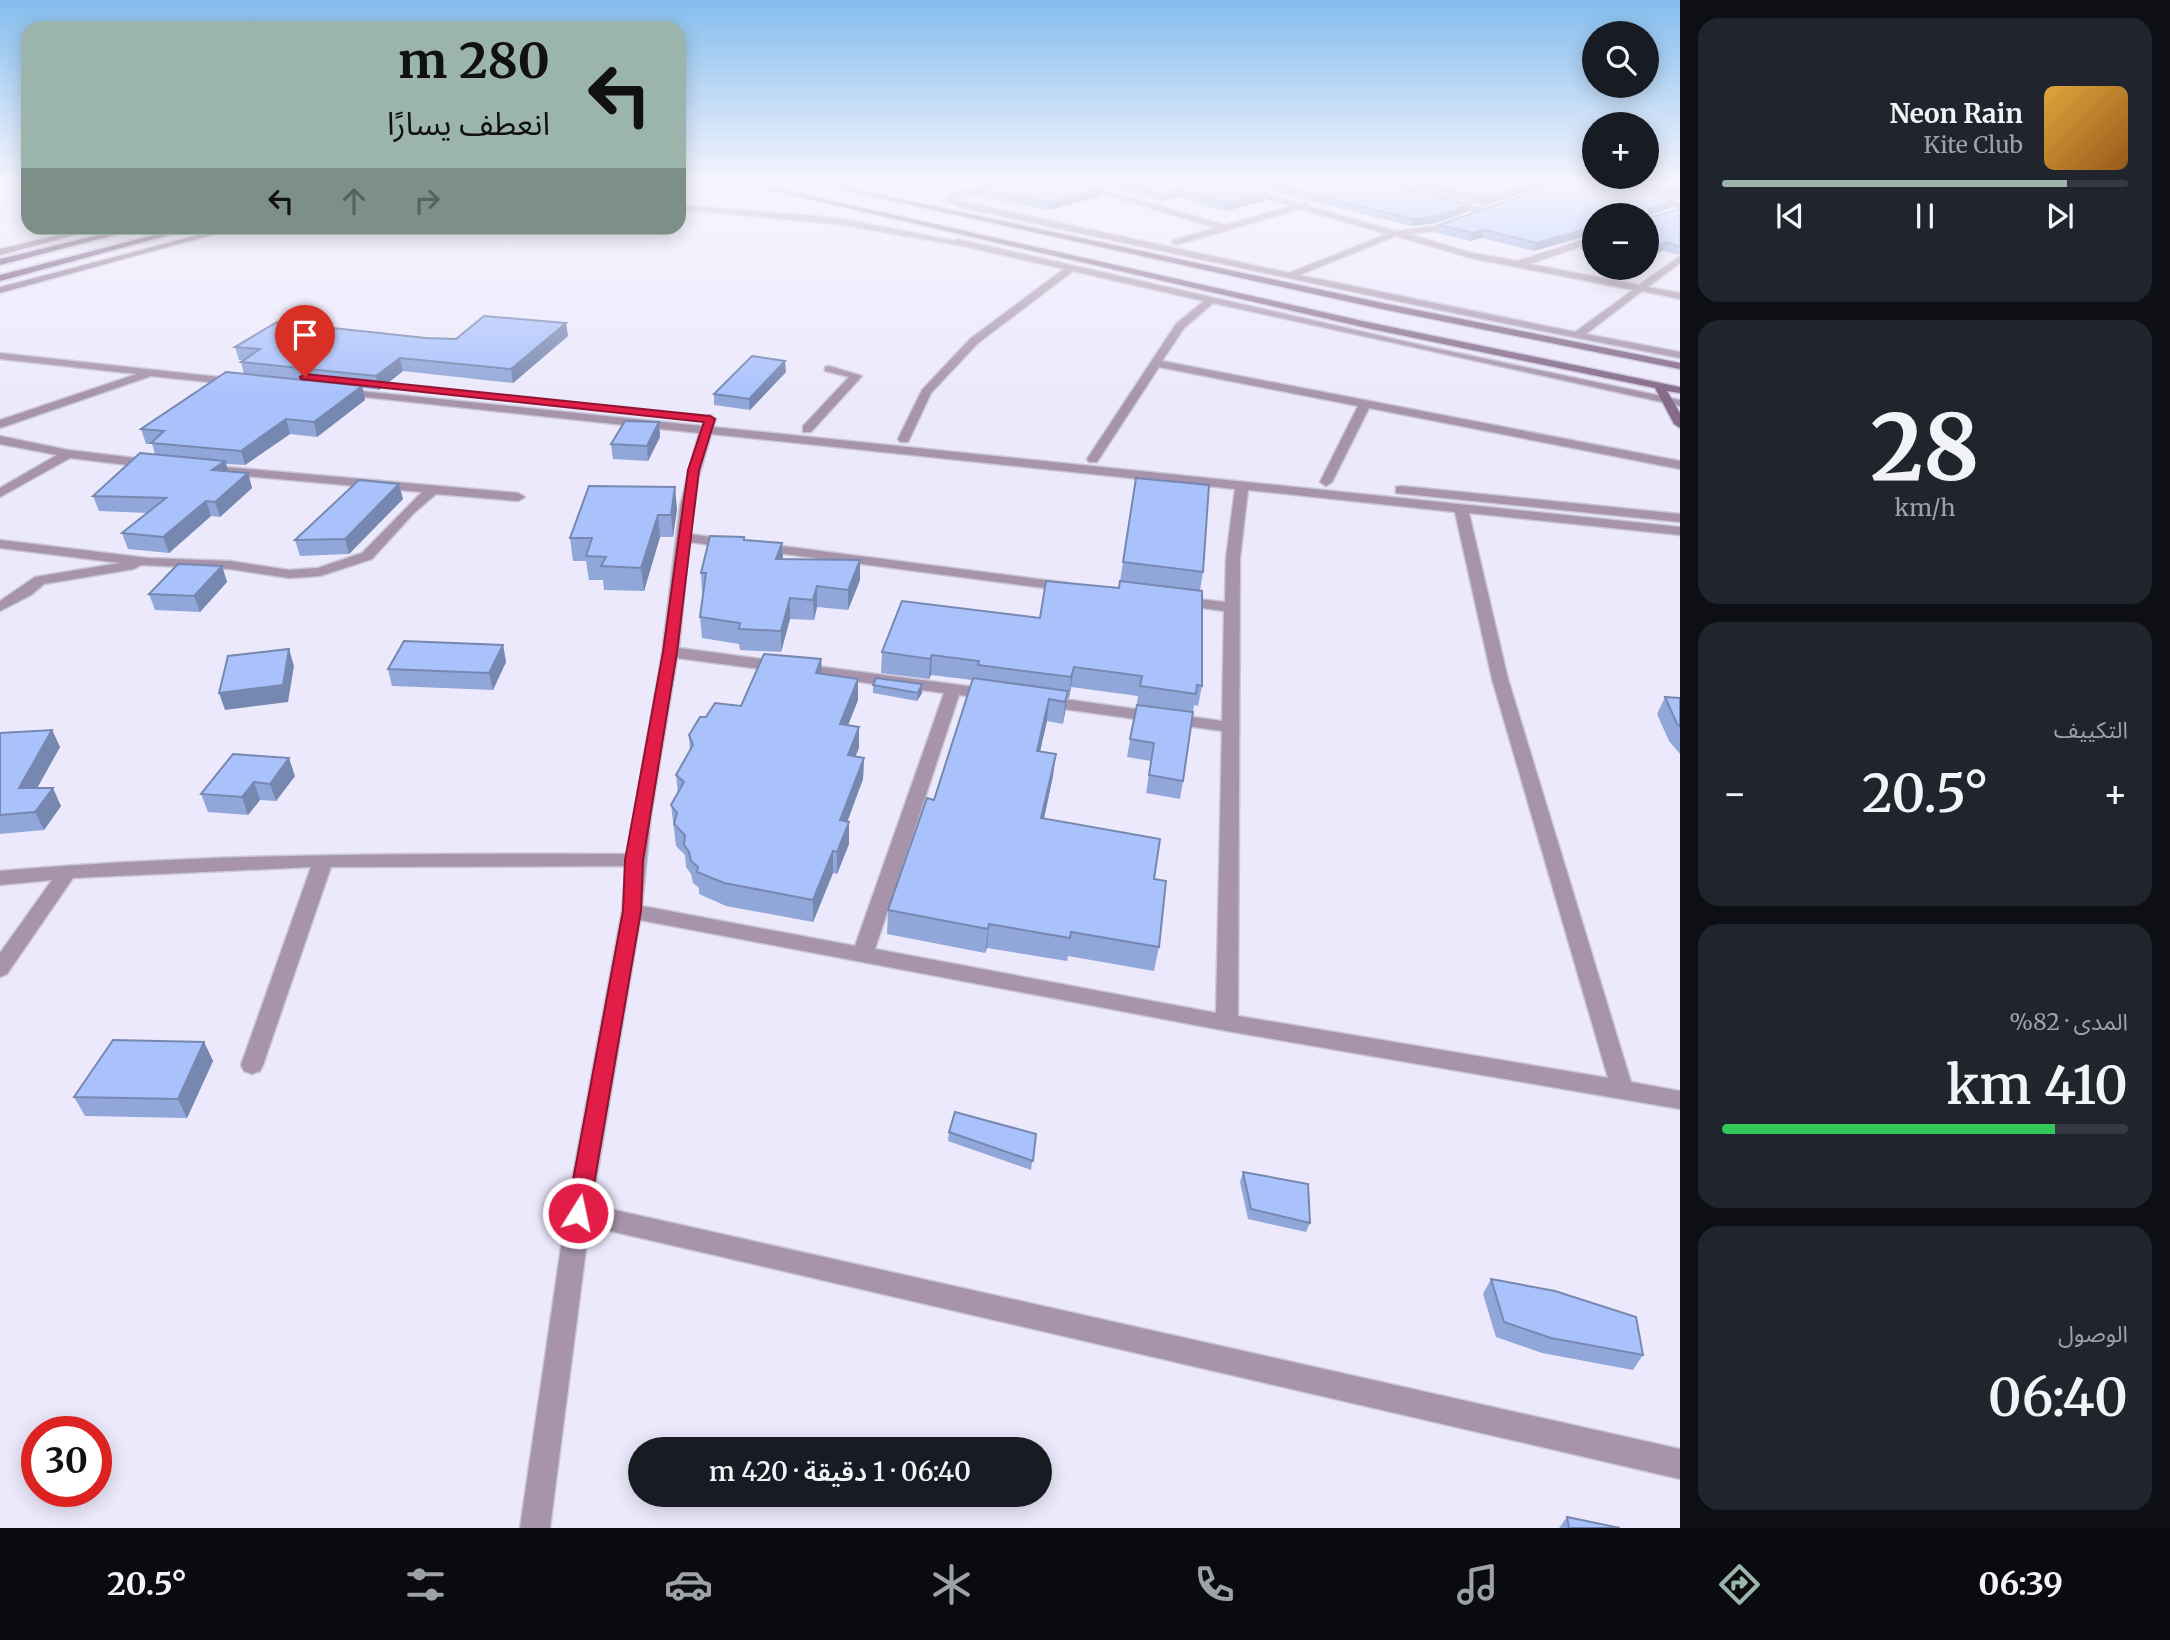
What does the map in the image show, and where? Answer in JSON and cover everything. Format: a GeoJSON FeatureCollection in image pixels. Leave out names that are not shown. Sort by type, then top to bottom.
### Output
{"type":"FeatureCollection","features":[{"type":"Feature","properties":{"kind":"highway"},"geometry":{"type":"LineString","coordinates":[[0,262],[35,253]]}},
{"type":"Feature","properties":{"kind":"highway"},"geometry":{"type":"LineString","coordinates":[[0,278],[94,253]]}},
{"type":"Feature","properties":{"kind":"main road"},"geometry":{"type":"LineString","coordinates":[[0,290],[138,253]]}},
{"type":"Feature","properties":{"kind":"main road"},"geometry":{"type":"LineString","coordinates":[[1050,253],[1434,339],[1680,390]]}},
{"type":"Feature","properties":{"kind":"main road"},"geometry":{"type":"LineString","coordinates":[[1136,253],[1680,366]]}},
{"type":"Feature","properties":{"kind":"main road"},"geometry":{"type":"LineString","coordinates":[[1111,267],[1107,264],[1111,257],[1139,254]]}},
{"type":"Feature","properties":{"kind":"main road"},"geometry":{"type":"LineString","coordinates":[[1659,386],[1680,425]]}},
{"type":"Feature","properties":{"kind":"street"},"geometry":{"type":"LineString","coordinates":[[1006,253],[1210,301],[1680,403]]}},
{"type":"Feature","properties":{"kind":"street"},"geometry":{"type":"LineString","coordinates":[[1185,253],[1576,336],[1680,355]]}},
{"type":"Feature","properties":{"kind":"street"},"geometry":{"type":"LineString","coordinates":[[1273,283],[1346,253]]}},
{"type":"Feature","properties":{"kind":"street"},"geometry":{"type":"LineString","coordinates":[[1472,253],[1515,265],[1680,296]]}},
{"type":"Feature","properties":{"kind":"street"},"geometry":{"type":"LineString","coordinates":[[1515,265],[1551,253]]}},
{"type":"Feature","properties":{"kind":"street"},"geometry":{"type":"LineString","coordinates":[[1576,336],[1680,258]]}},
{"type":"Feature","properties":{"kind":"street"},"geometry":{"type":"LineString","coordinates":[[904,439],[926,393],[974,341],[1070,268]]}},
{"type":"Feature","properties":{"kind":"street"},"geometry":{"type":"LineString","coordinates":[[1093,459],[1180,326],[1210,301]]}},
{"type":"Feature","properties":{"kind":"street"},"geometry":{"type":"LineString","coordinates":[[0,347],[241,370]]}},
{"type":"Feature","properties":{"kind":"street"},"geometry":{"type":"LineString","coordinates":[[0,356],[255,383]]}},
{"type":"Feature","properties":{"kind":"street"},"geometry":{"type":"LineString","coordinates":[[1155,363],[1680,465]]}},
{"type":"Feature","properties":{"kind":"street"},"geometry":{"type":"LineString","coordinates":[[807,429],[856,376],[829,369]]}},
{"type":"Feature","properties":{"kind":"street"},"geometry":{"type":"LineString","coordinates":[[0,424],[150,373]]}},
{"type":"Feature","properties":{"kind":"street"},"geometry":{"type":"LineString","coordinates":[[336,386],[1242,486],[1680,531]]}},
{"type":"Feature","properties":{"kind":"street"},"geometry":{"type":"LineString","coordinates":[[1326,482],[1365,404]]}},
{"type":"Feature","properties":{"kind":"street"},"geometry":{"type":"LineString","coordinates":[[708,425],[807,429],[1680,518]]}},
{"type":"Feature","properties":{"kind":"street"},"geometry":{"type":"LineString","coordinates":[[535,1528],[578,1213],[632,911],[634,860],[670,652],[694,470],[708,425]]}},
{"type":"Feature","properties":{"kind":"street"},"geometry":{"type":"LineString","coordinates":[[0,440],[68,454],[165,465]]}},
{"type":"Feature","properties":{"kind":"street"},"geometry":{"type":"LineString","coordinates":[[0,493],[68,454]]}},
{"type":"Feature","properties":{"kind":"street"},"geometry":{"type":"LineString","coordinates":[[192,468],[518,497]]}},
{"type":"Feature","properties":{"kind":"street"},"geometry":{"type":"LineString","coordinates":[[1227,1023],[1233,558],[1242,486]]}},
{"type":"Feature","properties":{"kind":"street"},"geometry":{"type":"LineString","coordinates":[[0,544],[148,562],[230,565],[289,574],[320,572],[367,555],[432,490]]}},
{"type":"Feature","properties":{"kind":"street"},"geometry":{"type":"LineString","coordinates":[[1461,508],[1500,680],[1622,1089]]}},
{"type":"Feature","properties":{"kind":"street"},"geometry":{"type":"LineString","coordinates":[[684,537],[1082,589]]}},
{"type":"Feature","properties":{"kind":"street"},"geometry":{"type":"LineString","coordinates":[[0,607],[26,592],[40,580],[148,562]]}},
{"type":"Feature","properties":{"kind":"street"},"geometry":{"type":"LineString","coordinates":[[1164,599],[1232,607]]}},
{"type":"Feature","properties":{"kind":"street"},"geometry":{"type":"LineString","coordinates":[[670,652],[1004,696]]}},
{"type":"Feature","properties":{"kind":"street"},"geometry":{"type":"LineString","coordinates":[[862,956],[953,689]]}},
{"type":"Feature","properties":{"kind":"street"},"geometry":{"type":"LineString","coordinates":[[1029,699],[1230,727]]}},
{"type":"Feature","properties":{"kind":"street"},"geometry":{"type":"LineString","coordinates":[[0,878],[68,871],[323,861],[634,860]]}},
{"type":"Feature","properties":{"kind":"street"},"geometry":{"type":"LineString","coordinates":[[252,1065],[323,861]]}},
{"type":"Feature","properties":{"kind":"street"},"geometry":{"type":"LineString","coordinates":[[0,969],[68,871]]}},
{"type":"Feature","properties":{"kind":"street"},"geometry":{"type":"LineString","coordinates":[[632,911],[1227,1023],[1680,1100]]}},
{"type":"Feature","properties":{"kind":"street"},"geometry":{"type":"LineString","coordinates":[[578,1213],[1680,1464]]}},
{"type":"Feature","properties":{"kind":"building"},"geometry":{"type":"Polygon","coordinates":[[[484,316],[566,323],[511,369],[400,358],[376,376],[241,362],[260,349],[235,347],[277,322],[456,339],[484,316]]]}},
{"type":"Feature","properties":{"kind":"building"},"geometry":{"type":"Polygon","coordinates":[[[752,356],[785,361],[749,399],[714,394],[752,356]]]}},
{"type":"Feature","properties":{"kind":"building"},"geometry":{"type":"Polygon","coordinates":[[[226,372],[362,386],[314,422],[286,419],[241,451],[151,443],[164,431],[141,429],[226,372]]]}},
{"type":"Feature","properties":{"kind":"building"},"geometry":{"type":"Polygon","coordinates":[[[625,421],[659,422],[647,446],[611,444],[625,421]]]}},
{"type":"Feature","properties":{"kind":"building"},"geometry":{"type":"Polygon","coordinates":[[[140,453],[225,461],[212,470],[248,473],[215,502],[206,501],[163,537],[122,533],[166,498],[93,496],[140,453]]]}},
{"type":"Feature","properties":{"kind":"building"},"geometry":{"type":"Polygon","coordinates":[[[1136,478],[1209,485],[1203,572],[1123,562],[1136,478]]]}},
{"type":"Feature","properties":{"kind":"building"},"geometry":{"type":"Polygon","coordinates":[[[359,480],[399,484],[345,539],[295,540],[359,480]]]}},
{"type":"Feature","properties":{"kind":"building"},"geometry":{"type":"Polygon","coordinates":[[[589,486],[675,487],[671,515],[658,515],[641,568],[601,566],[606,557],[586,556],[592,538],[570,538],[589,486]]]}},
{"type":"Feature","properties":{"kind":"building"},"geometry":{"type":"Polygon","coordinates":[[[710,536],[744,537],[744,540],[782,543],[776,559],[860,560],[848,590],[817,586],[813,600],[790,598],[781,631],[739,629],[740,623],[700,617],[706,573],[701,573],[710,536]]]}},
{"type":"Feature","properties":{"kind":"building"},"geometry":{"type":"Polygon","coordinates":[[[178,564],[222,566],[194,596],[149,594],[178,564]]]}},
{"type":"Feature","properties":{"kind":"building"},"geometry":{"type":"Polygon","coordinates":[[[1046,581],[1119,588],[1120,581],[1202,591],[1202,686],[1197,685],[1196,694],[1140,686],[1142,676],[1074,667],[1071,677],[978,665],[979,661],[932,655],[930,659],[882,652],[902,601],[1040,618],[1046,581]]]}},
{"type":"Feature","properties":{"kind":"building"},"geometry":{"type":"Polygon","coordinates":[[[404,641],[503,645],[489,673],[388,669],[404,641]]]}},
{"type":"Feature","properties":{"kind":"building"},"geometry":{"type":"Polygon","coordinates":[[[289,649],[283,685],[219,693],[228,656],[289,649]]]}},
{"type":"Feature","properties":{"kind":"building"},"geometry":{"type":"Polygon","coordinates":[[[764,654],[821,659],[816,673],[858,679],[840,724],[859,727],[848,755],[864,758],[840,820],[849,822],[837,852],[833,851],[813,900],[724,883],[697,872],[698,867],[691,861],[684,845],[685,835],[674,824],[677,813],[671,805],[684,782],[676,775],[693,745],[689,735],[700,717],[706,717],[715,703],[741,706],[764,654]]]}},
{"type":"Feature","properties":{"kind":"building"},"geometry":{"type":"Polygon","coordinates":[[[876,678],[922,684],[918,693],[873,685],[876,678]]]}},
{"type":"Feature","properties":{"kind":"building"},"geometry":{"type":"Polygon","coordinates":[[[973,678],[1068,691],[1065,702],[1049,699],[1037,751],[1056,754],[1041,818],[1160,839],[1154,879],[1166,881],[1159,947],[1071,932],[1070,938],[989,924],[988,929],[888,910],[927,798],[934,800],[973,678]]]}},
{"type":"Feature","properties":{"kind":"building"},"geometry":{"type":"Polygon","coordinates":[[[1665,697],[1680,698],[1680,727],[1677,724],[1665,697]]]}},
{"type":"Feature","properties":{"kind":"building"},"geometry":{"type":"Polygon","coordinates":[[[1137,705],[1193,712],[1183,781],[1149,775],[1154,743],[1130,739],[1137,705]]]}},
{"type":"Feature","properties":{"kind":"building"},"geometry":{"type":"Polygon","coordinates":[[[52,730],[19,788],[53,788],[35,812],[0,815],[0,733],[52,730]]]}},
{"type":"Feature","properties":{"kind":"building"},"geometry":{"type":"Polygon","coordinates":[[[233,754],[289,758],[270,784],[254,782],[242,797],[201,794],[233,754]]]}},
{"type":"Feature","properties":{"kind":"building"},"geometry":{"type":"Polygon","coordinates":[[[113,1040],[204,1042],[178,1099],[74,1097],[113,1040]]]}},
{"type":"Feature","properties":{"kind":"building"},"geometry":{"type":"Polygon","coordinates":[[[955,1112],[1036,1134],[1033,1161],[949,1132],[955,1112]]]}},
{"type":"Feature","properties":{"kind":"building"},"geometry":{"type":"Polygon","coordinates":[[[1243,1172],[1308,1184],[1310,1223],[1251,1209],[1243,1172]]]}},
{"type":"Feature","properties":{"kind":"building"},"geometry":{"type":"Polygon","coordinates":[[[1491,1279],[1555,1291],[1636,1317],[1643,1355],[1551,1338],[1504,1322],[1491,1279]]]}},
{"type":"Feature","properties":{"kind":"building"},"geometry":{"type":"Polygon","coordinates":[[[1567,1517],[1620,1528],[1569,1528],[1567,1517]]]}},
{"type":"Feature","properties":{"kind":"route"},"geometry":{"type":"LineString","coordinates":[[305,377],[710,419],[694,470],[670,652],[634,860],[632,911],[578,1213]]}}]}
